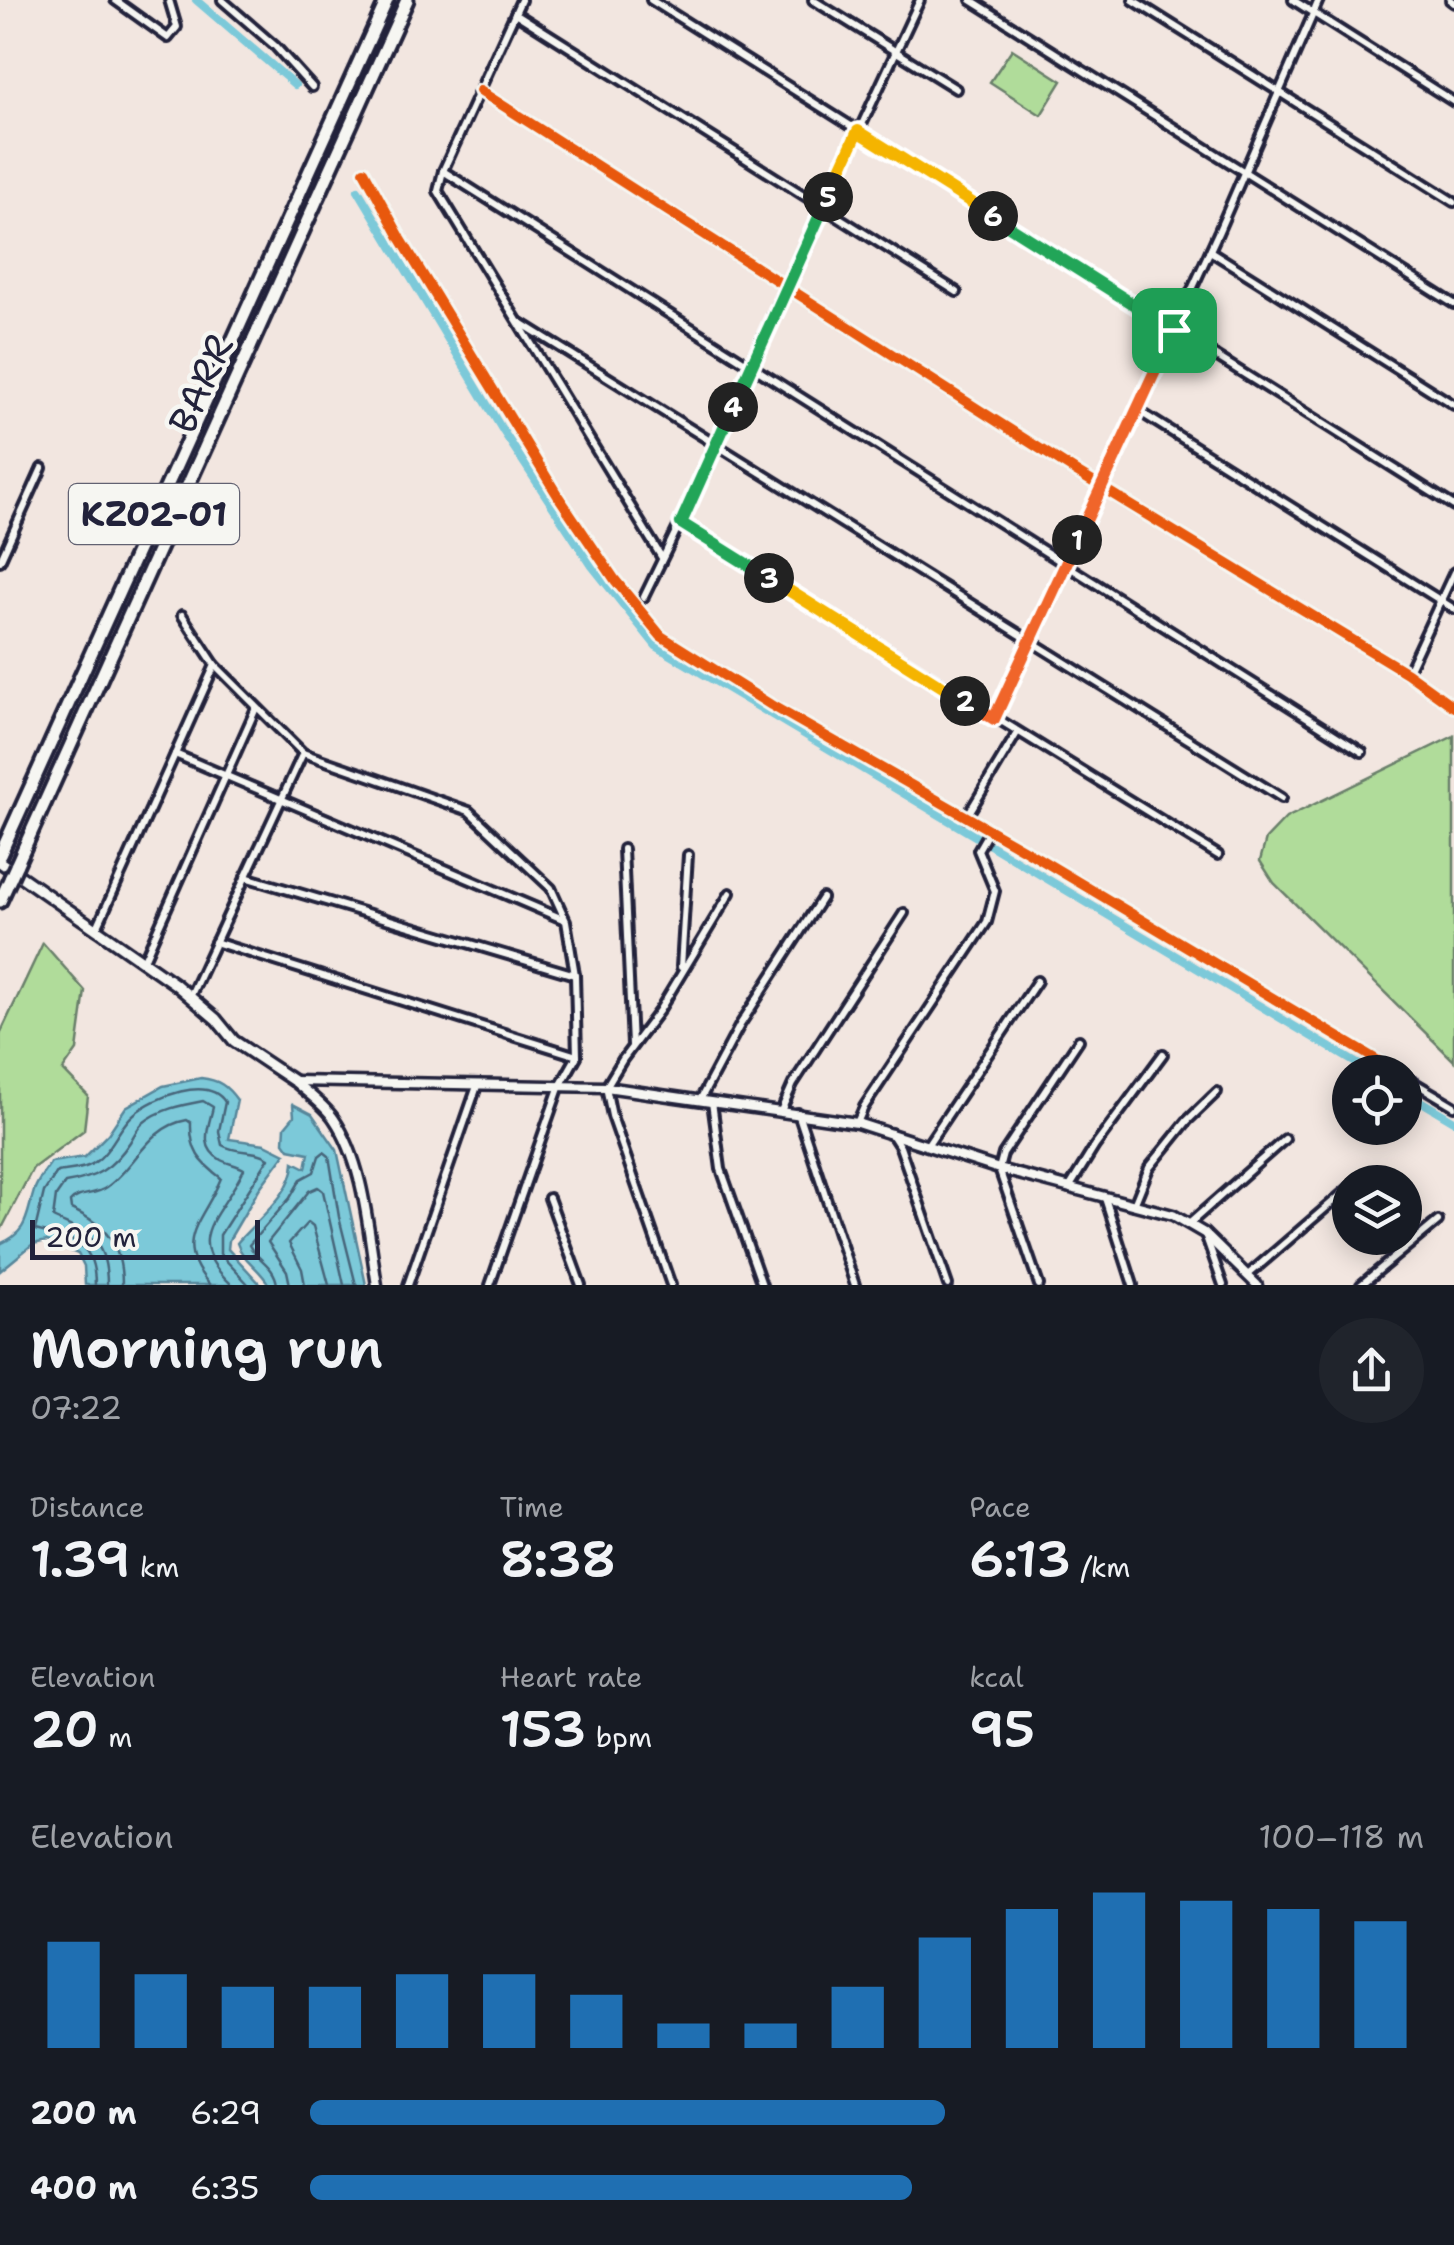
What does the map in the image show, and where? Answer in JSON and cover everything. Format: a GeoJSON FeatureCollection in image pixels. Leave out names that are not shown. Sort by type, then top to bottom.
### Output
{"type":"FeatureCollection","features":[{"type":"Feature","properties":{"kind":"highway","name":"BARR"},"geometry":{"type":"LineString","coordinates":[[0,857],[386,0]]}},
{"type":"Feature","properties":{"kind":"highway","name":"BARR"},"geometry":{"type":"LineString","coordinates":[[0,901],[406,0]]}},
{"type":"Feature","properties":{"kind":"main road"},"geometry":{"type":"LineString","coordinates":[[0,857],[96,932],[190,997],[234,1041],[294,1081]]}},
{"type":"Feature","properties":{"kind":"street"},"geometry":{"type":"LineString","coordinates":[[115,0],[168,38],[177,27],[168,0]]}},
{"type":"Feature","properties":{"kind":"street"},"geometry":{"type":"LineString","coordinates":[[222,0],[275,46],[312,88]]}},
{"type":"Feature","properties":{"kind":"street"},"geometry":{"type":"LineString","coordinates":[[521,0],[443,171],[438,191],[663,559]]}},
{"type":"Feature","properties":{"kind":"street"},"geometry":{"type":"LineString","coordinates":[[651,0],[1454,506]]}},
{"type":"Feature","properties":{"kind":"street"},"geometry":{"type":"LineString","coordinates":[[813,0],[956,90]]}},
{"type":"Feature","properties":{"kind":"street"},"geometry":{"type":"LineString","coordinates":[[644,597],[920,0]]}},
{"type":"Feature","properties":{"kind":"street"},"geometry":{"type":"LineString","coordinates":[[970,0],[1454,304]]}},
{"type":"Feature","properties":{"kind":"street"},"geometry":{"type":"LineString","coordinates":[[1133,0],[1454,202]]}},
{"type":"Feature","properties":{"kind":"street"},"geometry":{"type":"LineString","coordinates":[[1293,0],[1454,102]]}},
{"type":"Feature","properties":{"kind":"street"},"geometry":{"type":"LineString","coordinates":[[994,719],[1210,251],[1319,0]]}},
{"type":"Feature","properties":{"kind":"street"},"geometry":{"type":"LineString","coordinates":[[514,13],[957,292]]}},
{"type":"Feature","properties":{"kind":"street"},"geometry":{"type":"LineString","coordinates":[[480,91],[1101,488],[1407,673],[1454,707]]}},
{"type":"Feature","properties":{"kind":"street"},"geometry":{"type":"LineString","coordinates":[[364,171],[410,255],[558,496],[615,580],[661,636],[770,706],[1368,1055]]}},
{"type":"Feature","properties":{"kind":"street"},"geometry":{"type":"LineString","coordinates":[[443,171],[1362,752]]}},
{"type":"Feature","properties":{"kind":"street"},"geometry":{"type":"LineString","coordinates":[[1210,251],[1454,405]]}},
{"type":"Feature","properties":{"kind":"street"},"geometry":{"type":"LineString","coordinates":[[521,323],[1282,798]]}},
{"type":"Feature","properties":{"kind":"street"},"geometry":{"type":"LineString","coordinates":[[1137,410],[1454,609]]}},
{"type":"Feature","properties":{"kind":"street"},"geometry":{"type":"LineString","coordinates":[[0,561],[42,468]]}},
{"type":"Feature","properties":{"kind":"street"},"geometry":{"type":"LineString","coordinates":[[681,523],[1218,855]]}},
{"type":"Feature","properties":{"kind":"street"},"geometry":{"type":"LineString","coordinates":[[1407,673],[1454,572]]}},
{"type":"Feature","properties":{"kind":"street"},"geometry":{"type":"LineString","coordinates":[[182,615],[215,665],[303,753],[469,811],[551,888],[566,921],[575,975],[578,1056],[559,1088],[490,1285]]}},
{"type":"Feature","properties":{"kind":"street"},"geometry":{"type":"LineString","coordinates":[[96,932],[215,665]]}},
{"type":"Feature","properties":{"kind":"street"},"geometry":{"type":"LineString","coordinates":[[143,963],[256,708]]}},
{"type":"Feature","properties":{"kind":"street"},"geometry":{"type":"LineString","coordinates":[[966,818],[1017,733]]}},
{"type":"Feature","properties":{"kind":"street"},"geometry":{"type":"LineString","coordinates":[[190,997],[303,753]]}},
{"type":"Feature","properties":{"kind":"street"},"geometry":{"type":"LineString","coordinates":[[175,754],[566,921]]}},
{"type":"Feature","properties":{"kind":"street"},"geometry":{"type":"LineString","coordinates":[[857,1123],[987,922],[995,891],[978,850],[987,834]]}},
{"type":"Feature","properties":{"kind":"street"},"geometry":{"type":"LineString","coordinates":[[623,849],[632,1046]]}},
{"type":"Feature","properties":{"kind":"street"},"geometry":{"type":"LineString","coordinates":[[680,974],[688,856]]}},
{"type":"Feature","properties":{"kind":"street"},"geometry":{"type":"LineString","coordinates":[[246,877],[575,975]]}},
{"type":"Feature","properties":{"kind":"street"},"geometry":{"type":"LineString","coordinates":[[671,1285],[612,1116],[606,1088],[660,1011],[730,893]]}},
{"type":"Feature","properties":{"kind":"street"},"geometry":{"type":"LineString","coordinates":[[700,1100],[740,1024],[822,898]]}},
{"type":"Feature","properties":{"kind":"street"},"geometry":{"type":"LineString","coordinates":[[781,1111],[793,1084],[904,913]]}},
{"type":"Feature","properties":{"kind":"street"},"geometry":{"type":"LineString","coordinates":[[215,942],[578,1056]]}},
{"type":"Feature","properties":{"kind":"street"},"geometry":{"type":"LineString","coordinates":[[928,1144],[1037,981]]}},
{"type":"Feature","properties":{"kind":"street"},"geometry":{"type":"LineString","coordinates":[[1039,1285],[999,1169],[1003,1154],[1079,1040]]}},
{"type":"Feature","properties":{"kind":"street"},"geometry":{"type":"LineString","coordinates":[[1068,1189],[1163,1054]]}},
{"type":"Feature","properties":{"kind":"street"},"geometry":{"type":"LineString","coordinates":[[294,1081],[606,1088],[857,1123],[999,1169],[1190,1223],[1250,1274],[1257,1285]]}},
{"type":"Feature","properties":{"kind":"street"},"geometry":{"type":"LineString","coordinates":[[294,1081],[331,1114],[343,1134],[362,1196],[377,1285]]}},
{"type":"Feature","properties":{"kind":"street"},"geometry":{"type":"LineString","coordinates":[[408,1285],[478,1086]]}},
{"type":"Feature","properties":{"kind":"street"},"geometry":{"type":"LineString","coordinates":[[1422,1088],[1454,1106]]}},
{"type":"Feature","properties":{"kind":"street"},"geometry":{"type":"LineString","coordinates":[[1134,1205],[1148,1168],[1217,1092]]}},
{"type":"Feature","properties":{"kind":"street"},"geometry":{"type":"LineString","coordinates":[[712,1102],[721,1170],[762,1285]]}},
{"type":"Feature","properties":{"kind":"street"},"geometry":{"type":"LineString","coordinates":[[798,1112],[854,1285]]}},
{"type":"Feature","properties":{"kind":"street"},"geometry":{"type":"LineString","coordinates":[[891,1133],[900,1147],[948,1285]]}},
{"type":"Feature","properties":{"kind":"street"},"geometry":{"type":"LineString","coordinates":[[1190,1223],[1285,1140]]}},
{"type":"Feature","properties":{"kind":"street"},"geometry":{"type":"LineString","coordinates":[[549,1198],[581,1285]]}},
{"type":"Feature","properties":{"kind":"street"},"geometry":{"type":"LineString","coordinates":[[1105,1198],[1133,1285]]}},
{"type":"Feature","properties":{"kind":"street"},"geometry":{"type":"LineString","coordinates":[[1250,1274],[1332,1202]]}},
{"type":"Feature","properties":{"kind":"street"},"geometry":{"type":"LineString","coordinates":[[1361,1285],[1438,1220]]}},
{"type":"Feature","properties":{"kind":"street"},"geometry":{"type":"LineString","coordinates":[[1204,1233],[1223,1285]]}},
{"type":"Feature","properties":{"kind":"green space"},"geometry":{"type":"Polygon","coordinates":[[[1012,49],[1062,81],[1041,115],[990,82],[1012,49]]]}},
{"type":"Feature","properties":{"kind":"green space"},"geometry":{"type":"Polygon","coordinates":[[[1454,736],[1454,1061],[1274,883],[1260,861],[1266,839],[1286,818],[1454,736]]]}},
{"type":"Feature","properties":{"kind":"green space"},"geometry":{"type":"Polygon","coordinates":[[[43,943],[85,991],[77,1050],[63,1070],[88,1096],[84,1130],[33,1168],[0,1232],[0,1034],[43,943]]]}},
{"type":"Feature","properties":{"kind":"water"},"geometry":{"type":"Polygon","coordinates":[[[201,1078],[222,1084],[237,1100],[229,1139],[265,1144],[285,1154],[229,1240],[228,1249],[261,1285],[85,1285],[84,1266],[78,1254],[47,1241],[33,1244],[0,1271],[0,1244],[21,1229],[35,1187],[51,1162],[85,1157],[108,1134],[126,1107],[163,1086],[201,1078]]]}},
{"type":"Feature","properties":{"kind":"water"},"geometry":{"type":"Polygon","coordinates":[[[293,1104],[312,1114],[337,1150],[366,1285],[269,1285],[237,1243],[281,1195],[294,1162],[306,1168],[309,1153],[289,1149],[284,1142],[285,1127],[294,1116],[293,1104]]]}},
{"type":"Feature","properties":{"kind":"waterway"},"geometry":{"type":"LineString","coordinates":[[196,0],[295,85]]}},
{"type":"Feature","properties":{"kind":"waterway"},"geometry":{"type":"LineString","coordinates":[[358,190],[503,431],[592,566],[656,646],[1342,1055]]}},
{"type":"Feature","properties":{"kind":"waterway"},"geometry":{"type":"LineString","coordinates":[[1422,1102],[1454,1121]]}},
{"type":"Feature","properties":{"kind":"cycle path"},"geometry":{"type":"LineString","coordinates":[[480,91],[1078,473],[1407,673],[1454,707]]}},
{"type":"Feature","properties":{"kind":"cycle path"},"geometry":{"type":"LineString","coordinates":[[364,171],[401,239],[558,496],[615,580],[661,636],[771,705],[1023,849],[1368,1055]]}},
{"type":"Feature","properties":{"kind":"route"},"geometry":{"type":"LineString","coordinates":[[858,131],[1174,330],[994,719],[681,523],[858,131]]}}]}
